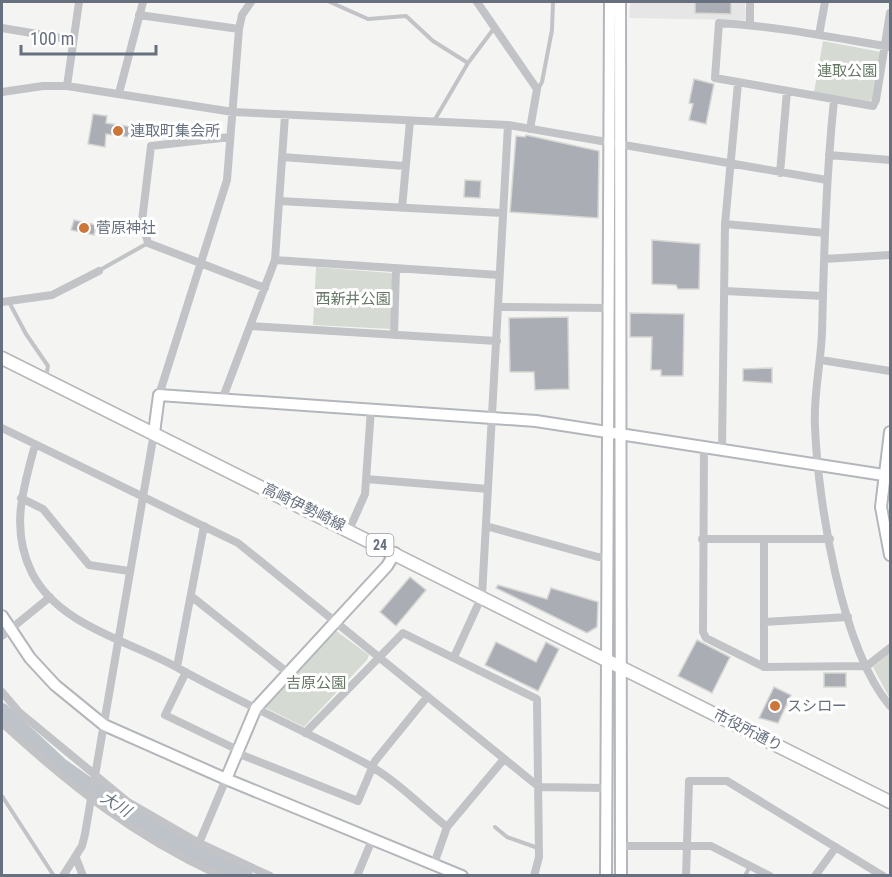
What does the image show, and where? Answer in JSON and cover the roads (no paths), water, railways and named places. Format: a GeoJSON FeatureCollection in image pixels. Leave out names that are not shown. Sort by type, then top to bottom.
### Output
{"type":"FeatureCollection","features":[{"type":"Feature","properties":{"kind":"main road","name":"高崎伊勢崎線"},"geometry":{"type":"LineString","coordinates":[[2,358],[606,658]]}},
{"type":"Feature","properties":{"kind":"main road","name":"市役所通り"},"geometry":{"type":"LineString","coordinates":[[606,658],[891,802]]}},
{"type":"Feature","properties":{"kind":"street"},"geometry":{"type":"LineString","coordinates":[[67,86],[79,2]]}},
{"type":"Feature","properties":{"kind":"street"},"geometry":{"type":"LineString","coordinates":[[119,93],[143,2]]}},
{"type":"Feature","properties":{"kind":"street"},"geometry":{"type":"LineString","coordinates":[[63,876],[76,858],[85,834],[159,395],[227,180],[239,29],[242,15],[251,2]]}},
{"type":"Feature","properties":{"kind":"street"},"geometry":{"type":"LineString","coordinates":[[477,2],[537,89],[530,129]]}},
{"type":"Feature","properties":{"kind":"street"},"geometry":{"type":"LineString","coordinates":[[606,876],[607,557],[614,431],[614,144],[609,2]]}},
{"type":"Feature","properties":{"kind":"street"},"geometry":{"type":"LineString","coordinates":[[620,2],[608,308],[614,431],[620,664],[621,876]]}},
{"type":"Feature","properties":{"kind":"street"},"geometry":{"type":"LineString","coordinates":[[750,2],[750,25]]}},
{"type":"Feature","properties":{"kind":"street"},"geometry":{"type":"LineString","coordinates":[[819,35],[825,2]]}},
{"type":"Feature","properties":{"kind":"street"},"geometry":{"type":"LineString","coordinates":[[888,47],[750,25],[719,23],[715,78],[873,106],[888,47],[891,13]]}},
{"type":"Feature","properties":{"kind":"street"},"geometry":{"type":"LineString","coordinates":[[139,15],[239,29]]}},
{"type":"Feature","properties":{"kind":"street"},"geometry":{"type":"LineString","coordinates":[[2,28],[73,40]]}},
{"type":"Feature","properties":{"kind":"street"},"geometry":{"type":"LineString","coordinates":[[722,449],[725,224],[733,165],[738,83]]}},
{"type":"Feature","properties":{"kind":"street"},"geometry":{"type":"LineString","coordinates":[[2,92],[43,86],[67,86],[233,112],[508,125],[826,180]]}},
{"type":"Feature","properties":{"kind":"street"},"geometry":{"type":"LineString","coordinates":[[780,173],[787,91]]}},
{"type":"Feature","properties":{"kind":"street"},"geometry":{"type":"LineString","coordinates":[[834,100],[826,180],[821,360],[815,425],[818,464],[830,539],[855,643],[891,706]]}},
{"type":"Feature","properties":{"kind":"street"},"geometry":{"type":"LineString","coordinates":[[222,400],[275,260],[285,115]]}},
{"type":"Feature","properties":{"kind":"street"},"geometry":{"type":"LineString","coordinates":[[402,208],[410,121]]}},
{"type":"Feature","properties":{"kind":"street"},"geometry":{"type":"LineString","coordinates":[[454,657],[482,596],[508,125]]}},
{"type":"Feature","properties":{"kind":"street"},"geometry":{"type":"LineString","coordinates":[[230,137],[151,146],[142,221],[148,243],[265,288]]}},
{"type":"Feature","properties":{"kind":"street"},"geometry":{"type":"LineString","coordinates":[[829,155],[891,160]]}},
{"type":"Feature","properties":{"kind":"street"},"geometry":{"type":"LineString","coordinates":[[282,157],[405,166]]}},
{"type":"Feature","properties":{"kind":"street"},"geometry":{"type":"LineString","coordinates":[[279,201],[502,213]]}},
{"type":"Feature","properties":{"kind":"street"},"geometry":{"type":"LineString","coordinates":[[725,224],[825,233]]}},
{"type":"Feature","properties":{"kind":"street"},"geometry":{"type":"LineString","coordinates":[[824,259],[891,255]]}},
{"type":"Feature","properties":{"kind":"street"},"geometry":{"type":"LineString","coordinates":[[275,260],[499,275]]}},
{"type":"Feature","properties":{"kind":"street"},"geometry":{"type":"LineString","coordinates":[[394,335],[396,269]]}},
{"type":"Feature","properties":{"kind":"street"},"geometry":{"type":"LineString","coordinates":[[5,302],[52,295],[99,271]]}},
{"type":"Feature","properties":{"kind":"street"},"geometry":{"type":"LineString","coordinates":[[724,291],[823,296]]}},
{"type":"Feature","properties":{"kind":"street"},"geometry":{"type":"LineString","coordinates":[[498,308],[608,308]]}},
{"type":"Feature","properties":{"kind":"street"},"geometry":{"type":"LineString","coordinates":[[251,326],[496,341]]}},
{"type":"Feature","properties":{"kind":"street"},"geometry":{"type":"LineString","coordinates":[[821,360],[891,371]]}},
{"type":"Feature","properties":{"kind":"street"},"geometry":{"type":"LineString","coordinates":[[159,395],[492,417],[614,431],[887,476]]}},
{"type":"Feature","properties":{"kind":"street"},"geometry":{"type":"LineString","coordinates":[[349,530],[364,499],[371,409]]}},
{"type":"Feature","properties":{"kind":"street"},"geometry":{"type":"LineString","coordinates":[[2,428],[238,543],[538,787],[607,788]]}},
{"type":"Feature","properties":{"kind":"street"},"geometry":{"type":"LineString","coordinates":[[891,432],[887,476],[881,507],[891,555]]}},
{"type":"Feature","properties":{"kind":"street"},"geometry":{"type":"LineString","coordinates":[[35,445],[21,498],[18,523],[22,547],[33,574],[50,597],[71,615],[372,768],[447,827]]}},
{"type":"Feature","properties":{"kind":"street"},"geometry":{"type":"LineString","coordinates":[[704,446],[702,539],[703,632],[706,638],[764,667],[867,666],[891,648]]}},
{"type":"Feature","properties":{"kind":"street"},"geometry":{"type":"LineString","coordinates":[[366,479],[488,489]]}},
{"type":"Feature","properties":{"kind":"street"},"geometry":{"type":"LineString","coordinates":[[21,498],[43,509],[89,565],[129,571]]}},
{"type":"Feature","properties":{"kind":"street"},"geometry":{"type":"LineString","coordinates":[[177,667],[204,525]]}},
{"type":"Feature","properties":{"kind":"street"},"geometry":{"type":"LineString","coordinates":[[486,526],[598,557],[607,557]]}},
{"type":"Feature","properties":{"kind":"street"},"geometry":{"type":"LineString","coordinates":[[702,539],[830,539]]}},
{"type":"Feature","properties":{"kind":"street"},"geometry":{"type":"LineString","coordinates":[[764,540],[764,667]]}},
{"type":"Feature","properties":{"kind":"street"},"geometry":{"type":"LineString","coordinates":[[199,843],[256,708],[387,566],[394,552]]}},
{"type":"Feature","properties":{"kind":"street"},"geometry":{"type":"LineString","coordinates":[[191,596],[288,673]]}},
{"type":"Feature","properties":{"kind":"street"},"geometry":{"type":"LineString","coordinates":[[5,633],[50,597]]}},
{"type":"Feature","properties":{"kind":"street"},"geometry":{"type":"LineString","coordinates":[[2,616],[5,633],[55,685],[104,725],[226,779],[462,876]]}},
{"type":"Feature","properties":{"kind":"street"},"geometry":{"type":"LineString","coordinates":[[764,622],[848,617]]}},
{"type":"Feature","properties":{"kind":"street"},"geometry":{"type":"LineString","coordinates":[[305,733],[402,633],[537,699],[539,848],[538,864],[534,876]]}},
{"type":"Feature","properties":{"kind":"street"},"geometry":{"type":"LineString","coordinates":[[186,672],[165,715],[237,752],[357,801],[372,768],[427,697]]}},
{"type":"Feature","properties":{"kind":"street"},"geometry":{"type":"LineString","coordinates":[[2,692],[19,712],[128,802],[199,843],[270,876]]}},
{"type":"Feature","properties":{"kind":"street"},"geometry":{"type":"LineString","coordinates":[[2,723],[90,798],[166,849],[221,876]]}},
{"type":"Feature","properties":{"kind":"street"},"geometry":{"type":"LineString","coordinates":[[434,864],[447,827],[504,759]]}},
{"type":"Feature","properties":{"kind":"street"},"geometry":{"type":"LineString","coordinates":[[686,876],[689,846],[689,781],[727,781],[883,876]]}},
{"type":"Feature","properties":{"kind":"street"},"geometry":{"type":"LineString","coordinates":[[357,876],[372,840]]}},
{"type":"Feature","properties":{"kind":"street"},"geometry":{"type":"LineString","coordinates":[[621,846],[711,846],[770,876]]}},
{"type":"Feature","properties":{"kind":"street"},"geometry":{"type":"LineString","coordinates":[[815,876],[836,847]]}},
{"type":"Feature","properties":{"kind":"street"},"geometry":{"type":"LineString","coordinates":[[76,858],[83,876]]}},
{"type":"Feature","properties":{"kind":"lane"},"geometry":{"type":"LineString","coordinates":[[330,2],[363,18],[406,16],[433,41],[468,63]]}},
{"type":"Feature","properties":{"kind":"lane"},"geometry":{"type":"LineString","coordinates":[[537,89],[542,82],[552,30],[553,2]]}},
{"type":"Feature","properties":{"kind":"lane"},"geometry":{"type":"LineString","coordinates":[[434,122],[468,63],[495,27]]}},
{"type":"Feature","properties":{"kind":"lane"},"geometry":{"type":"LineString","coordinates":[[99,271],[148,243]]}},
{"type":"Feature","properties":{"kind":"lane"},"geometry":{"type":"LineString","coordinates":[[5,302],[48,366],[45,379]]}},
{"type":"Feature","properties":{"kind":"lane"},"geometry":{"type":"LineString","coordinates":[[2,796],[54,876]]}},
{"type":"Feature","properties":{"kind":"lane"},"geometry":{"type":"LineString","coordinates":[[495,827],[507,837],[539,848]]}},
{"type":"Feature","properties":{"kind":"lane"},"geometry":{"type":"LineString","coordinates":[[745,876],[750,866]]}},
{"type":"Feature","properties":{"kind":"waterway","name":"大川"},"geometry":{"type":"LineString","coordinates":[[2,711],[61,766],[98,792],[187,849],[245,876]]}},
{"type":"Feature","properties":{"kind":"place","name":"連取町集会所"},"geometry":{"type":"Point","coordinates":[118,131]}},
{"type":"Feature","properties":{"kind":"place","name":"菅原神社"},"geometry":{"type":"Point","coordinates":[84,228]}},
{"type":"Feature","properties":{"kind":"place","name":"スシロー"},"geometry":{"type":"Point","coordinates":[775,706]}},
{"type":"Feature","properties":{"kind":"park label","name":"連取公園"},"geometry":{"type":"Point","coordinates":[847,71]}},
{"type":"Feature","properties":{"kind":"park label","name":"西新井公園"},"geometry":{"type":"Point","coordinates":[353,299]}},
{"type":"Feature","properties":{"kind":"park label","name":"吉原公園"},"geometry":{"type":"Point","coordinates":[316,683]}}]}
